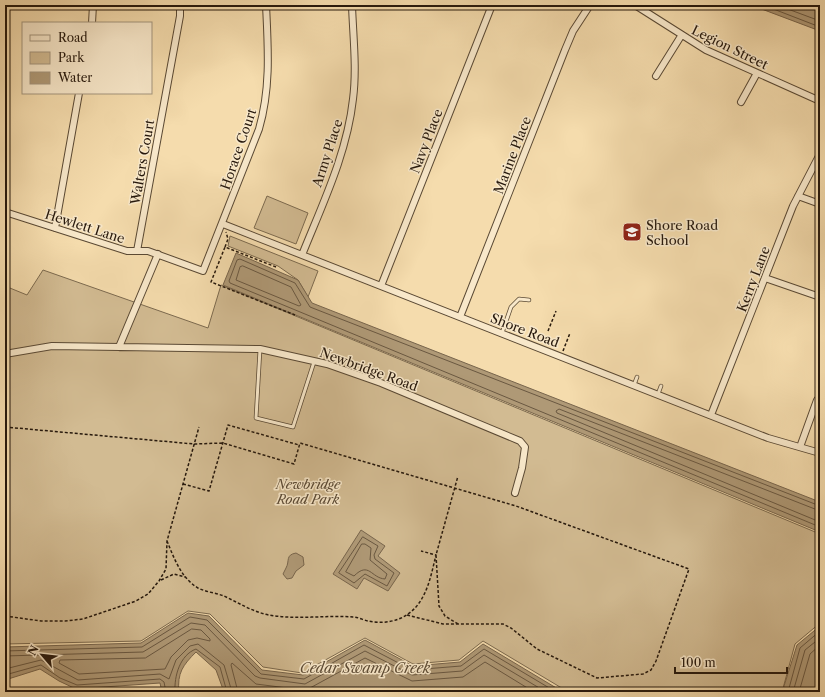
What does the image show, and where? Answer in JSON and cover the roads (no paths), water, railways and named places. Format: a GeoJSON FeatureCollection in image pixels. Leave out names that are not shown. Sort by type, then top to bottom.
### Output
{"type":"FeatureCollection","features":[{"type":"Feature","properties":{"kind":"street"},"geometry":{"type":"LineString","coordinates":[[92,22],[94,5]]}},
{"type":"Feature","properties":{"kind":"street","name":"Walters Court"},"geometry":{"type":"LineString","coordinates":[[137,251],[180,16],[180,5]]}},
{"type":"Feature","properties":{"kind":"street","name":"Horace Court"},"geometry":{"type":"LineString","coordinates":[[203,271],[223,224],[264,112],[268,87],[266,5]]}},
{"type":"Feature","properties":{"kind":"street","name":"Army Place"},"geometry":{"type":"LineString","coordinates":[[302,255],[341,155],[348,128],[353,98],[354,63],[352,5]]}},
{"type":"Feature","properties":{"kind":"street","name":"Marine Place"},"geometry":{"type":"LineString","coordinates":[[460,317],[565,50],[573,31],[590,5]]}},
{"type":"Feature","properties":{"kind":"street","name":"Legion Street"},"geometry":{"type":"LineString","coordinates":[[635,5],[681,36],[706,50],[820,101]]}},
{"type":"Feature","properties":{"kind":"street","name":"Navy Place"},"geometry":{"type":"LineString","coordinates":[[381,286],[489,6]]}},
{"type":"Feature","properties":{"kind":"street"},"geometry":{"type":"LineString","coordinates":[[656,76],[681,36]]}},
{"type":"Feature","properties":{"kind":"street"},"geometry":{"type":"LineString","coordinates":[[741,102],[757,73]]}},
{"type":"Feature","properties":{"kind":"street"},"geometry":{"type":"LineString","coordinates":[[55,228],[79,94]]}},
{"type":"Feature","properties":{"kind":"street","name":"Kerry Lane"},"geometry":{"type":"LineString","coordinates":[[711,415],[793,206],[805,179],[820,154]]}},
{"type":"Feature","properties":{"kind":"street"},"geometry":{"type":"LineString","coordinates":[[798,196],[820,204]]}},
{"type":"Feature","properties":{"kind":"street","name":"Hewlett Lane"},"geometry":{"type":"LineString","coordinates":[[5,212],[127,251],[148,251],[203,271]]}},
{"type":"Feature","properties":{"kind":"street","name":"Shore Road"},"geometry":{"type":"LineString","coordinates":[[223,224],[768,438],[820,453]]}},
{"type":"Feature","properties":{"kind":"street"},"geometry":{"type":"LineString","coordinates":[[119,347],[158,254]]}},
{"type":"Feature","properties":{"kind":"street"},"geometry":{"type":"LineString","coordinates":[[765,278],[820,297]]}},
{"type":"Feature","properties":{"kind":"street","name":"Newbridge Road"},"geometry":{"type":"LineString","coordinates":[[5,354],[52,346],[260,350],[314,361],[381,383],[520,441],[525,447],[522,468],[515,493]]}},
{"type":"Feature","properties":{"kind":"street"},"geometry":{"type":"LineString","coordinates":[[800,447],[817,400]]}},
{"type":"Feature","properties":{"kind":"lane"},"geometry":{"type":"LineString","coordinates":[[502,333],[514,303],[518,299],[529,300]]}},
{"type":"Feature","properties":{"kind":"lane"},"geometry":{"type":"LineString","coordinates":[[260,350],[256,418],[293,427],[314,361]]}},
{"type":"Feature","properties":{"kind":"lane"},"geometry":{"type":"LineString","coordinates":[[634,385],[637,377]]}},
{"type":"Feature","properties":{"kind":"lane"},"geometry":{"type":"LineString","coordinates":[[658,394],[661,386]]}},
{"type":"Feature","properties":{"kind":"water"},"geometry":{"type":"Polygon","coordinates":[[[751,5],[820,5],[820,31],[751,5]]]}},
{"type":"Feature","properties":{"kind":"water"},"geometry":{"type":"Polygon","coordinates":[[[236,253],[298,280],[312,303],[820,502],[820,532],[223,285],[236,253]]]}},
{"type":"Feature","properties":{"kind":"water"},"geometry":{"type":"Polygon","coordinates":[[[361,530],[385,546],[378,556],[400,573],[388,591],[364,578],[357,589],[333,574],[361,530]]]}},
{"type":"Feature","properties":{"kind":"water"},"geometry":{"type":"Polygon","coordinates":[[[296,553],[303,557],[304,565],[296,571],[292,578],[287,579],[283,574],[290,555],[296,553]]]}},
{"type":"Feature","properties":{"kind":"water","name":"Cedar Swamp Creek"},"geometry":{"type":"Polygon","coordinates":[[[188,613],[209,616],[262,670],[303,675],[365,640],[413,666],[460,662],[483,644],[563,692],[224,692],[216,670],[196,652],[184,665],[180,674],[179,692],[162,692],[160,683],[76,689],[59,681],[40,669],[5,680],[5,647],[141,643],[188,613]]]}},
{"type":"Feature","properties":{"kind":"water"},"geometry":{"type":"Polygon","coordinates":[[[820,626],[820,692],[784,692],[784,686],[797,645],[820,626]]]}},
{"type":"Feature","properties":{"kind":"place","name":"Shore Road School"},"geometry":{"type":"Point","coordinates":[632,232]}},
{"type":"Feature","properties":{"kind":"park label","name":"Newbridge Road Park"},"geometry":{"type":"Point","coordinates":[308,492]}}]}
